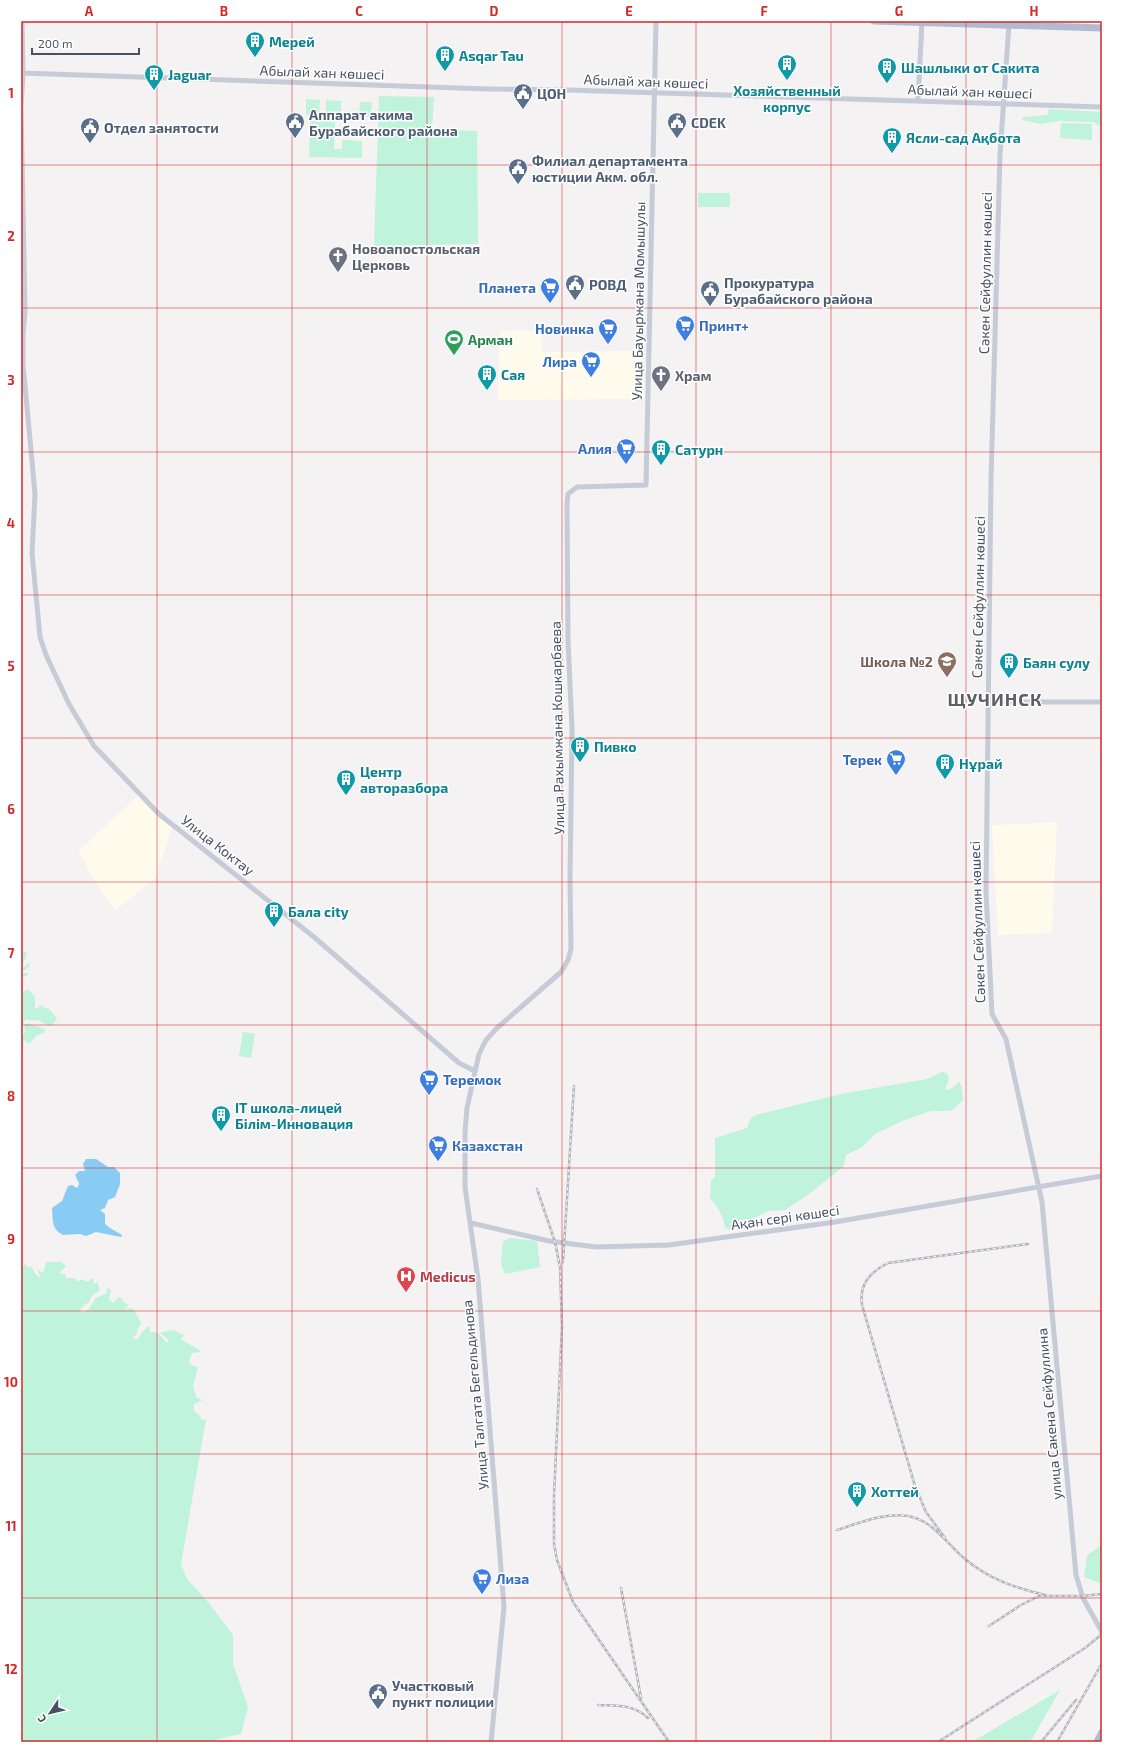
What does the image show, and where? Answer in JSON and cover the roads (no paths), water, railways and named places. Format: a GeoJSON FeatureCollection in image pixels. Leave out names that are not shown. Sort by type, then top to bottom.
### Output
{"type":"FeatureCollection","features":[{"type":"Feature","properties":{"kind":"main road"},"geometry":{"type":"LineString","coordinates":[[874,21],[1102,28]]}},
{"type":"Feature","properties":{"kind":"main road"},"geometry":{"type":"LineString","coordinates":[[1097,1742],[1102,1732]]}},
{"type":"Feature","properties":{"kind":"street","name":"Улица Коктау"},"geometry":{"type":"LineString","coordinates":[[22,21],[22,239],[25,311],[23,336],[35,494],[32,553],[42,642],[69,704],[94,746],[159,814],[314,936],[458,1063],[475,1071]]}},
{"type":"Feature","properties":{"kind":"street","name":"Улица Бауыржана Момышулы"},"geometry":{"type":"LineString","coordinates":[[570,492],[581,486],[646,485],[656,21]]}},
{"type":"Feature","properties":{"kind":"street"},"geometry":{"type":"LineString","coordinates":[[918,101],[922,22]]}},
{"type":"Feature","properties":{"kind":"street","name":"Сәкен Сейфуллин көшесі"},"geometry":{"type":"LineString","coordinates":[[1009,24],[1000,155],[991,480],[986,891],[992,1014],[1006,1039],[1039,1188]]}},
{"type":"Feature","properties":{"kind":"street","name":"Абылай хан көшесі"},"geometry":{"type":"LineString","coordinates":[[22,74],[1102,107]]}},
{"type":"Feature","properties":{"kind":"street","name":"Улица Рахымжана Кошкарбаева"},"geometry":{"type":"LineString","coordinates":[[566,964],[570,949],[572,730],[568,641],[567,504],[570,492]]}},
{"type":"Feature","properties":{"kind":"street"},"geometry":{"type":"LineString","coordinates":[[989,702],[1102,702]]}},
{"type":"Feature","properties":{"kind":"street","name":"Улица Талгата Бегельдинова"},"geometry":{"type":"LineString","coordinates":[[491,1742],[504,1606],[485,1364],[471,1224],[465,1187],[465,1133],[467,1108],[482,1047],[490,1036],[511,1015],[554,978],[566,964]]}},
{"type":"Feature","properties":{"kind":"street","name":"Ақан сері көшесі"},"geometry":{"type":"LineString","coordinates":[[471,1224],[568,1244],[596,1247],[663,1246],[835,1222],[1102,1176]]}},
{"type":"Feature","properties":{"kind":"street","name":"улица Сакена Сейфуллина"},"geometry":{"type":"LineString","coordinates":[[1039,1188],[1043,1217],[1076,1575],[1083,1598],[1102,1632]]}},
{"type":"Feature","properties":{"kind":"water"},"geometry":{"type":"Polygon","coordinates":[[[86,1159],[96,1159],[108,1167],[114,1167],[120,1173],[120,1184],[115,1197],[108,1200],[105,1208],[100,1210],[105,1214],[105,1224],[122,1235],[121,1237],[96,1232],[86,1236],[80,1234],[63,1235],[56,1230],[52,1208],[62,1201],[68,1186],[72,1185],[77,1188],[78,1187],[79,1183],[75,1175],[79,1171],[85,1171],[83,1164],[86,1159]]]}},
{"type":"Feature","properties":{"kind":"railway"},"geometry":{"type":"LineString","coordinates":[[563,1262],[574,1086]]}},
{"type":"Feature","properties":{"kind":"railway"},"geometry":{"type":"LineString","coordinates":[[537,1189],[555,1242],[560,1267],[562,1327],[554,1495],[554,1544],[557,1560],[573,1602],[669,1742]]}},
{"type":"Feature","properties":{"kind":"railway"},"geometry":{"type":"LineString","coordinates":[[945,1538],[926,1512],[915,1486],[862,1305],[862,1291],[871,1275],[876,1270],[888,1263],[1028,1244]]}},
{"type":"Feature","properties":{"kind":"railway"},"geometry":{"type":"LineString","coordinates":[[837,1530],[881,1517],[899,1515],[917,1518],[932,1527],[958,1553],[983,1572],[1013,1586],[1045,1595]]}},
{"type":"Feature","properties":{"kind":"railway"},"geometry":{"type":"LineString","coordinates":[[621,1588],[641,1698]]}},
{"type":"Feature","properties":{"kind":"railway"},"geometry":{"type":"LineString","coordinates":[[989,1626],[1021,1605],[1039,1596],[1082,1596],[1102,1594]]}},
{"type":"Feature","properties":{"kind":"railway"},"geometry":{"type":"LineString","coordinates":[[938,1742],[1085,1648],[1102,1634]]}},
{"type":"Feature","properties":{"kind":"railway"},"geometry":{"type":"LineString","coordinates":[[1057,1742],[1102,1663]]}},
{"type":"Feature","properties":{"kind":"railway"},"geometry":{"type":"LineString","coordinates":[[1041,1742],[1076,1700]]}},
{"type":"Feature","properties":{"kind":"railway"},"geometry":{"type":"LineString","coordinates":[[598,1705],[631,1708],[643,1713],[648,1718]]}},
{"type":"Feature","properties":{"kind":"place","name":"Мерей"},"geometry":{"type":"Point","coordinates":[255,58]}},
{"type":"Feature","properties":{"kind":"place","name":"Asqar Tau"},"geometry":{"type":"Point","coordinates":[445,72]}},
{"type":"Feature","properties":{"kind":"place","name":"Хозяйственный корпус"},"geometry":{"type":"Point","coordinates":[787,81]}},
{"type":"Feature","properties":{"kind":"place","name":"Шашлыки от Сакита"},"geometry":{"type":"Point","coordinates":[887,84]}},
{"type":"Feature","properties":{"kind":"place","name":"Jaguar"},"geometry":{"type":"Point","coordinates":[154,91]}},
{"type":"Feature","properties":{"kind":"place","name":"ЦОН"},"geometry":{"type":"Point","coordinates":[523,110]}},
{"type":"Feature","properties":{"kind":"place","name":"Аппарат акима Бурабайского района"},"geometry":{"type":"Point","coordinates":[295,139]}},
{"type":"Feature","properties":{"kind":"place","name":"CDEK"},"geometry":{"type":"Point","coordinates":[677,139]}},
{"type":"Feature","properties":{"kind":"place","name":"Отдел занятости"},"geometry":{"type":"Point","coordinates":[90,144]}},
{"type":"Feature","properties":{"kind":"place","name":"Ясли-сад Ақбота"},"geometry":{"type":"Point","coordinates":[892,154]}},
{"type":"Feature","properties":{"kind":"place","name":"Филиал департамента юстиции Акм. обл."},"geometry":{"type":"Point","coordinates":[518,185]}},
{"type":"Feature","properties":{"kind":"place","name":"Новоапостольская Церковь"},"geometry":{"type":"Point","coordinates":[338,273]}},
{"type":"Feature","properties":{"kind":"place","name":"РОВД"},"geometry":{"type":"Point","coordinates":[575,301]}},
{"type":"Feature","properties":{"kind":"place","name":"Планета"},"geometry":{"type":"Point","coordinates":[550,304]}},
{"type":"Feature","properties":{"kind":"place","name":"Прокуратура Бурабайского района"},"geometry":{"type":"Point","coordinates":[710,307]}},
{"type":"Feature","properties":{"kind":"place","name":"Принт+"},"geometry":{"type":"Point","coordinates":[685,342]}},
{"type":"Feature","properties":{"kind":"place","name":"Новинка"},"geometry":{"type":"Point","coordinates":[608,345]}},
{"type":"Feature","properties":{"kind":"place","name":"Арман"},"geometry":{"type":"Point","coordinates":[454,356]}},
{"type":"Feature","properties":{"kind":"place","name":"Лира"},"geometry":{"type":"Point","coordinates":[591,378]}},
{"type":"Feature","properties":{"kind":"place","name":"Сая"},"geometry":{"type":"Point","coordinates":[487,391]}},
{"type":"Feature","properties":{"kind":"place","name":"Храм"},"geometry":{"type":"Point","coordinates":[661,392]}},
{"type":"Feature","properties":{"kind":"place","name":"Алия"},"geometry":{"type":"Point","coordinates":[626,465]}},
{"type":"Feature","properties":{"kind":"place","name":"Сатурн"},"geometry":{"type":"Point","coordinates":[661,466]}},
{"type":"Feature","properties":{"kind":"place","name":"Школа №2"},"geometry":{"type":"Point","coordinates":[947,678]}},
{"type":"Feature","properties":{"kind":"place","name":"Баян сулу"},"geometry":{"type":"Point","coordinates":[1009,679]}},
{"type":"Feature","properties":{"kind":"place","name":"Пивко"},"geometry":{"type":"Point","coordinates":[580,763]}},
{"type":"Feature","properties":{"kind":"place","name":"Терек"},"geometry":{"type":"Point","coordinates":[896,776]}},
{"type":"Feature","properties":{"kind":"place","name":"Нұрай"},"geometry":{"type":"Point","coordinates":[945,780]}},
{"type":"Feature","properties":{"kind":"place","name":"Центр авторазбора"},"geometry":{"type":"Point","coordinates":[346,796]}},
{"type":"Feature","properties":{"kind":"place","name":"Бала city"},"geometry":{"type":"Point","coordinates":[274,928]}},
{"type":"Feature","properties":{"kind":"place","name":"Теремок"},"geometry":{"type":"Point","coordinates":[429,1096]}},
{"type":"Feature","properties":{"kind":"place","name":"IT школа-лицей Білім-Инновация"},"geometry":{"type":"Point","coordinates":[221,1132]}},
{"type":"Feature","properties":{"kind":"place","name":"Казахстан"},"geometry":{"type":"Point","coordinates":[438,1162]}},
{"type":"Feature","properties":{"kind":"place","name":"Medicus"},"geometry":{"type":"Point","coordinates":[406,1293]}},
{"type":"Feature","properties":{"kind":"place","name":"Хоттей"},"geometry":{"type":"Point","coordinates":[857,1508]}},
{"type":"Feature","properties":{"kind":"place","name":"Лиза"},"geometry":{"type":"Point","coordinates":[482,1595]}},
{"type":"Feature","properties":{"kind":"place","name":"Участковый пункт полиции"},"geometry":{"type":"Point","coordinates":[378,1710]}},
{"type":"Feature","properties":{"kind":"district","name":"ЩУЧИНСК"},"geometry":{"type":"Point","coordinates":[995,699]}}]}
